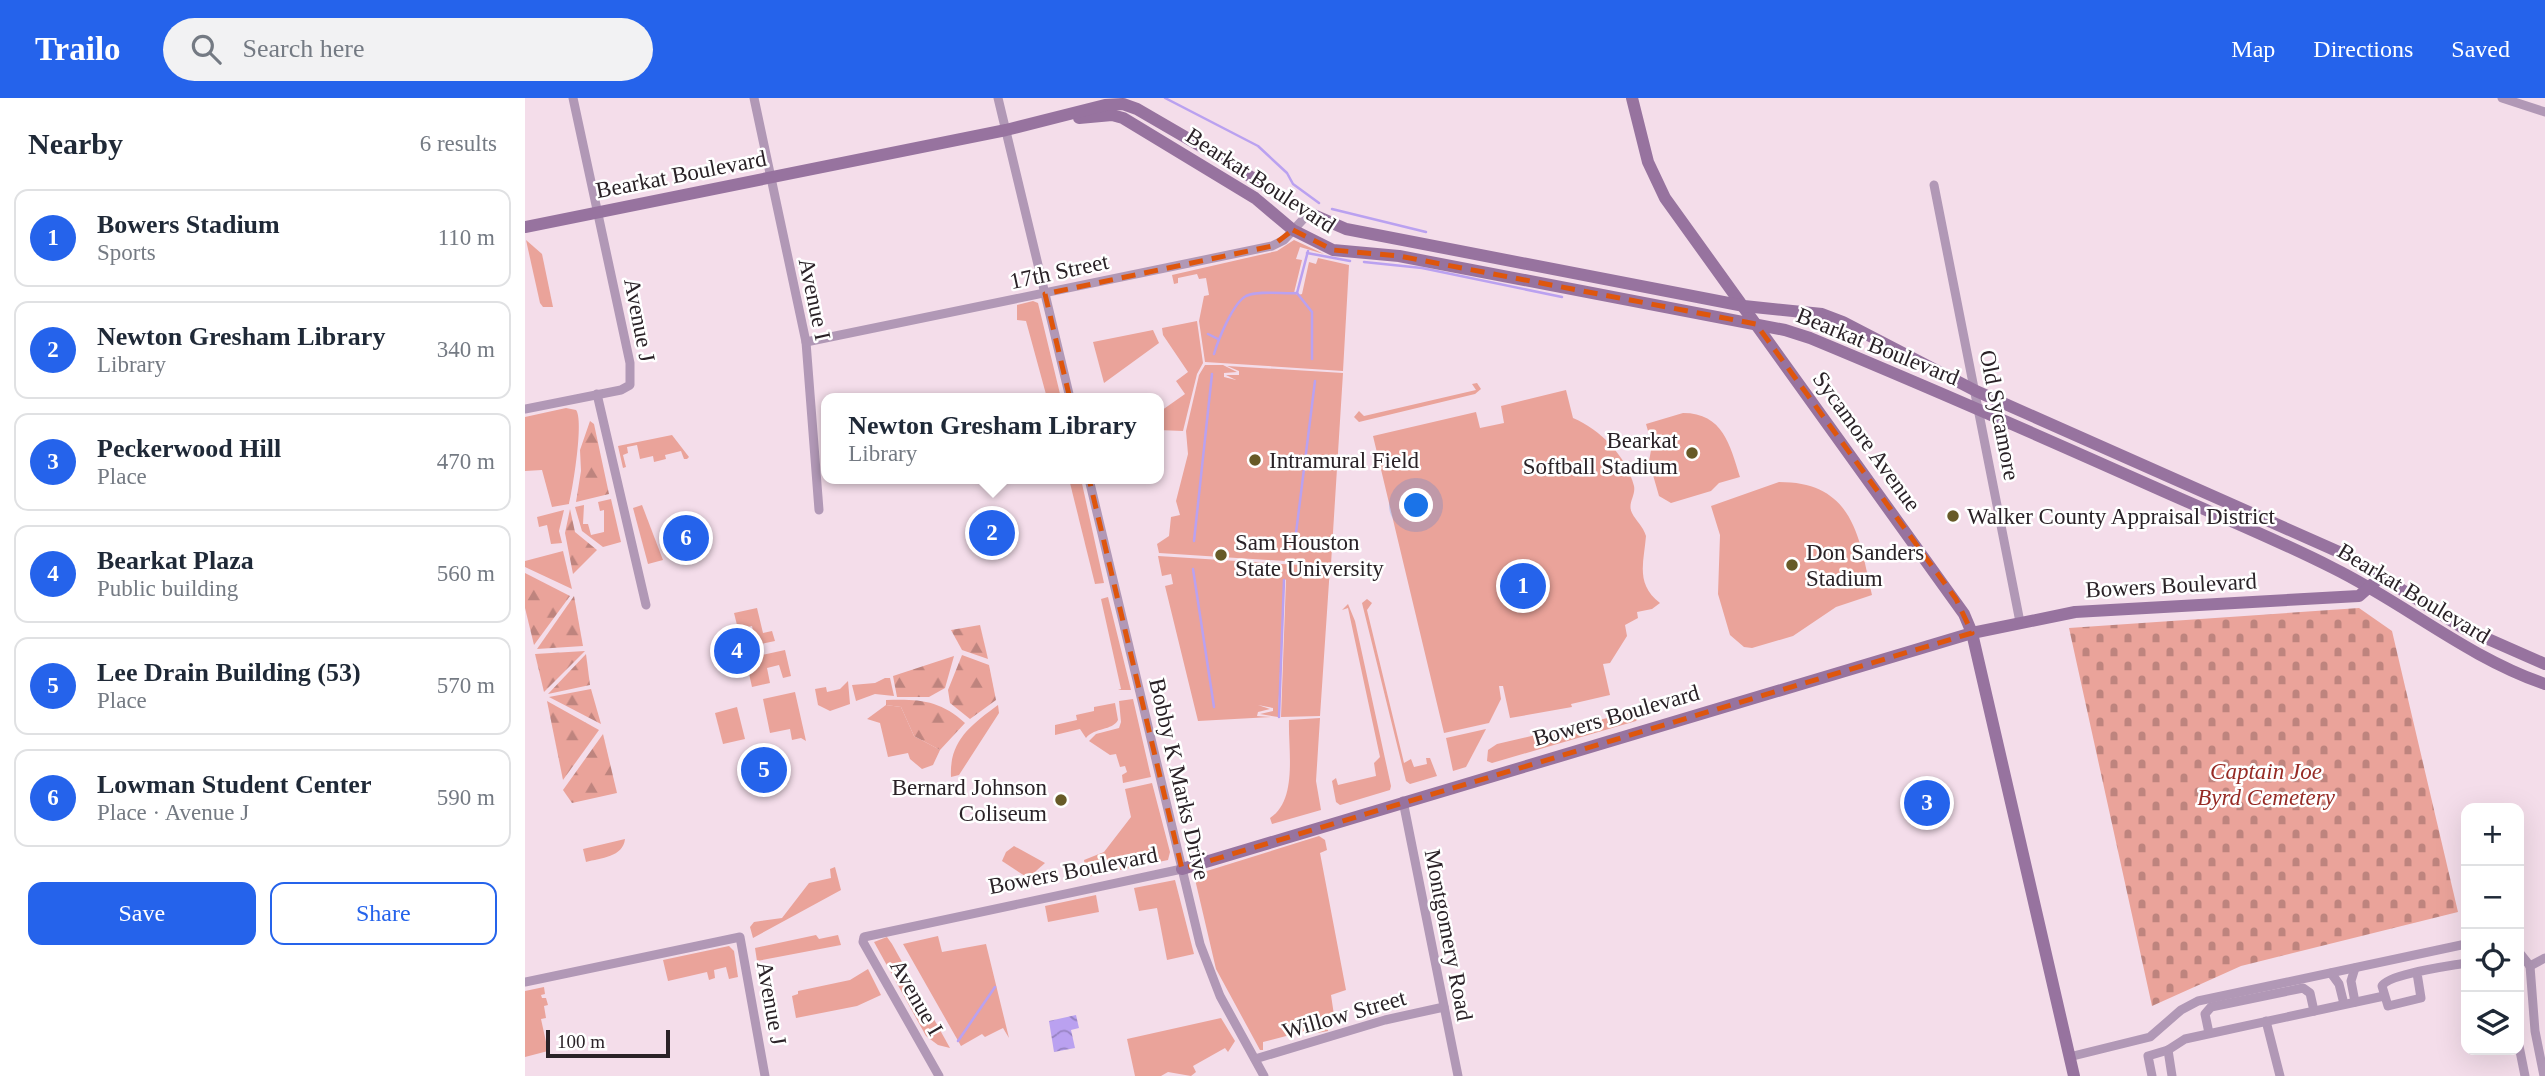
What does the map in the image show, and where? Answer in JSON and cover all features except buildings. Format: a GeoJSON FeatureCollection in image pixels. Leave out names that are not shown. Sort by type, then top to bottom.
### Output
{"type":"FeatureCollection","features":[{"type":"Feature","properties":{"kind":"street","name":"Avenue J"},"geometry":{"type":"LineString","coordinates":[[573,98],[631,374],[630,385],[597,394]]}},
{"type":"Feature","properties":{"kind":"street","name":"Avenue I"},"geometry":{"type":"LineString","coordinates":[[754,98],[769,179],[806,342],[819,510]]}},
{"type":"Feature","properties":{"kind":"street"},"geometry":{"type":"LineString","coordinates":[[998,98],[1069,393]]}},
{"type":"Feature","properties":{"kind":"street","name":"Sycamore Avenue"},"geometry":{"type":"LineString","coordinates":[[1632,98],[1641,142],[1655,180],[1956,599],[1972,633],[2074,1076]]}},
{"type":"Feature","properties":{"kind":"street"},"geometry":{"type":"LineString","coordinates":[[2502,98],[2545,112]]}},
{"type":"Feature","properties":{"kind":"street","name":"Bearkat Boulevard"},"geometry":{"type":"LineString","coordinates":[[525,227],[1006,130],[1105,105],[1123,104],[1137,109],[1309,213],[1367,233],[1744,306],[1798,310],[1843,322],[1976,391],[2348,556],[2381,574],[2463,628],[2545,664]]}},
{"type":"Feature","properties":{"kind":"street","name":"Bearkat Boulevard"},"geometry":{"type":"LineString","coordinates":[[1051,120],[1111,115],[1122,118],[1255,198],[1293,230],[1332,250],[1399,256],[1756,324],[1810,338],[1980,409],[2295,550],[2371,587],[2465,649],[2497,666],[2545,684]]}},
{"type":"Feature","properties":{"kind":"street","name":"Old Sycamore"},"geometry":{"type":"LineString","coordinates":[[1934,185],[2020,622]]}},
{"type":"Feature","properties":{"kind":"street","name":"17th Street"},"geometry":{"type":"LineString","coordinates":[[806,342],[1272,246],[1284,240],[1309,213]]}},
{"type":"Feature","properties":{"kind":"street"},"geometry":{"type":"LineString","coordinates":[[525,409],[597,394],[646,605]]}},
{"type":"Feature","properties":{"kind":"street","name":"Bobby K Marks Drive"},"geometry":{"type":"LineString","coordinates":[[1090,484],[1209,971],[1264,1076]]}},
{"type":"Feature","properties":{"kind":"street"},"geometry":{"type":"LineString","coordinates":[[2371,587],[2381,574]]}},
{"type":"Feature","properties":{"kind":"street","name":"Bowers Boulevard"},"geometry":{"type":"LineString","coordinates":[[864,937],[1182,869],[1972,633],[2020,622],[2099,610],[2359,596],[2371,587]]}},
{"type":"Feature","properties":{"kind":"street","name":"Montgomery Road"},"geometry":{"type":"LineString","coordinates":[[1403,801],[1458,1076]]}},
{"type":"Feature","properties":{"kind":"street","name":"Avenue J"},"geometry":{"type":"LineString","coordinates":[[525,982],[740,937],[765,1076]]}},
{"type":"Feature","properties":{"kind":"street","name":"Avenue I"},"geometry":{"type":"LineString","coordinates":[[864,937],[863,942],[939,1076]]}},
{"type":"Feature","properties":{"kind":"street"},"geometry":{"type":"LineString","coordinates":[[2069,1057],[2150,1037],[2181,1010],[2198,1001],[2461,945]]}},
{"type":"Feature","properties":{"kind":"street"},"geometry":{"type":"LineString","coordinates":[[2524,958],[2530,966],[2544,1076]]}},
{"type":"Feature","properties":{"kind":"street"},"geometry":{"type":"LineString","coordinates":[[2530,966],[2545,958]]}},
{"type":"Feature","properties":{"kind":"street"},"geometry":{"type":"LineString","coordinates":[[2417,973],[2421,994],[2417,1001],[2388,1006],[2383,982],[2417,973],[2461,964]]}},
{"type":"Feature","properties":{"kind":"street"},"geometry":{"type":"LineString","coordinates":[[2355,968],[2351,981],[2355,1002]]}},
{"type":"Feature","properties":{"kind":"street"},"geometry":{"type":"LineString","coordinates":[[2331,973],[2339,984],[2344,1004]]}},
{"type":"Feature","properties":{"kind":"street"},"geometry":{"type":"LineString","coordinates":[[2209,1033],[2205,1014],[2211,1007],[2303,988],[2310,993],[2314,1011]]}},
{"type":"Feature","properties":{"kind":"street"},"geometry":{"type":"LineString","coordinates":[[2152,1076],[2148,1056],[2168,1050],[2185,1038],[2384,996]]}},
{"type":"Feature","properties":{"kind":"street","name":"Willow Street"},"geometry":{"type":"LineString","coordinates":[[1255,1059],[1385,1020],[1444,1007]]}},
{"type":"Feature","properties":{"kind":"street"},"geometry":{"type":"LineString","coordinates":[[2266,1021],[2280,1076]]}},
{"type":"Feature","properties":{"kind":"street"},"geometry":{"type":"LineString","coordinates":[[2168,1050],[2172,1076]]}},
{"type":"Feature","properties":{"kind":"street"},"geometry":{"type":"LineString","coordinates":[[2521,1055],[2525,1076]]}},
{"type":"Feature","properties":{"kind":"highlighted area"},"geometry":{"type":"Polygon","coordinates":[[[1293,230],[1333,250],[1399,256],[1756,324],[1956,599],[1972,633],[1182,869],[1045,294],[1272,246],[1293,230]]]}},
{"type":"Feature","properties":{"kind":"green space"},"geometry":{"type":"Polygon","coordinates":[[[526,240],[542,254],[553,307],[543,307],[540,303],[526,240]]]}},
{"type":"Feature","properties":{"kind":"green space"},"geometry":{"type":"Polygon","coordinates":[[[1294,240],[1324,254],[1300,247],[1296,259],[1302,260],[1294,293],[1298,295],[1302,294],[1309,262],[1316,264],[1318,258],[1349,265],[1343,371],[1205,362],[1199,321],[1204,296],[1209,295],[1206,278],[1199,279],[1197,274],[1178,278],[1178,283],[1174,284],[1172,275],[1277,251],[1294,240]]]}},
{"type":"Feature","properties":{"kind":"green space"},"geometry":{"type":"Polygon","coordinates":[[[1033,301],[1038,303],[1060,393],[1046,393],[1026,321],[1017,320],[1017,305],[1033,301]]]}},
{"type":"Feature","properties":{"kind":"green space"},"geometry":{"type":"Polygon","coordinates":[[[1197,321],[1203,363],[1197,374],[1183,431],[1164,430],[1164,409],[1185,394],[1176,381],[1188,372],[1163,335],[1162,328],[1197,321]]]}},
{"type":"Feature","properties":{"kind":"green space"},"geometry":{"type":"Polygon","coordinates":[[[1153,330],[1159,343],[1104,383],[1093,342],[1153,330]]]}},
{"type":"Feature","properties":{"kind":"green space"},"geometry":{"type":"Polygon","coordinates":[[[1205,365],[1223,365],[1237,372],[1224,373],[1224,377],[1236,380],[1226,375],[1239,375],[1239,371],[1227,366],[1343,373],[1331,564],[1159,553],[1157,544],[1169,536],[1171,517],[1180,515],[1176,501],[1188,454],[1186,431],[1199,375],[1205,365]]]}},
{"type":"Feature","properties":{"kind":"green space"},"geometry":{"type":"Polygon","coordinates":[[[1477,383],[1481,389],[1475,394],[1359,422],[1354,417],[1359,411],[1364,416],[1476,390],[1472,384],[1477,383]]]}},
{"type":"Feature","properties":{"kind":"green space"},"geometry":{"type":"Polygon","coordinates":[[[1566,390],[1573,418],[1593,429],[1611,445],[1630,475],[1634,486],[1631,509],[1646,536],[1644,580],[1652,596],[1660,603],[1652,609],[1637,612],[1638,618],[1625,625],[1627,636],[1610,663],[1603,664],[1610,695],[1571,704],[1572,707],[1510,718],[1503,686],[1499,686],[1501,699],[1489,723],[1444,733],[1373,436],[1476,412],[1480,428],[1504,423],[1501,406],[1566,390]]]}},
{"type":"Feature","properties":{"kind":"green space"},"geometry":{"type":"Polygon","coordinates":[[[566,408],[576,410],[578,416],[575,470],[569,504],[552,507],[542,470],[525,471],[525,417],[566,408]]]}},
{"type":"Feature","properties":{"kind":"green space","name":"Bearkat Softball Stadium"},"geometry":{"type":"Polygon","coordinates":[[[1683,413],[1697,414],[1716,425],[1728,443],[1740,477],[1719,483],[1711,491],[1671,503],[1659,496],[1649,461],[1652,445],[1646,424],[1683,413]]]}},
{"type":"Feature","properties":{"kind":"green space"},"geometry":{"type":"Polygon","coordinates":[[[590,421],[594,424],[609,494],[576,502],[581,471],[580,450],[590,421]]]}},
{"type":"Feature","properties":{"kind":"green space"},"geometry":{"type":"Polygon","coordinates":[[[672,435],[689,457],[687,459],[684,459],[681,451],[665,455],[666,459],[654,462],[653,456],[640,459],[637,445],[627,447],[628,453],[623,455],[626,467],[623,468],[618,446],[672,435]]]}},
{"type":"Feature","properties":{"kind":"green space","name":"Don Sanders Stadium"},"geometry":{"type":"Polygon","coordinates":[[[1779,482],[1804,484],[1838,502],[1857,534],[1872,595],[1836,607],[1793,636],[1752,648],[1744,647],[1730,635],[1718,594],[1720,535],[1711,506],[1779,482]]]}},
{"type":"Feature","properties":{"kind":"green space"},"geometry":{"type":"Polygon","coordinates":[[[1070,484],[1082,484],[1104,583],[1095,584],[1070,484]]]}},
{"type":"Feature","properties":{"kind":"green space"},"geometry":{"type":"Polygon","coordinates":[[[611,499],[621,542],[603,547],[582,531],[575,507],[584,505],[583,524],[588,524],[591,535],[604,532],[604,510],[600,511],[598,502],[611,499]]]}},
{"type":"Feature","properties":{"kind":"green space"},"geometry":{"type":"Polygon","coordinates":[[[642,505],[663,560],[648,564],[633,508],[642,505]]]}},
{"type":"Feature","properties":{"kind":"green space"},"geometry":{"type":"Polygon","coordinates":[[[570,509],[575,532],[597,550],[573,574],[565,533],[570,509]]]}},
{"type":"Feature","properties":{"kind":"green space"},"geometry":{"type":"Polygon","coordinates":[[[564,510],[559,531],[562,543],[551,544],[547,525],[539,527],[537,517],[564,510]]]}},
{"type":"Feature","properties":{"kind":"green space"},"geometry":{"type":"Polygon","coordinates":[[[563,551],[572,589],[525,567],[525,561],[563,551]]]}},
{"type":"Feature","properties":{"kind":"green space"},"geometry":{"type":"Polygon","coordinates":[[[1158,556],[1330,567],[1320,716],[1281,717],[1284,579],[1278,717],[1260,714],[1273,711],[1273,708],[1258,705],[1270,709],[1258,712],[1257,716],[1271,717],[1198,721],[1165,586],[1173,584],[1171,574],[1162,576],[1158,556]]]}},
{"type":"Feature","properties":{"kind":"green space"},"geometry":{"type":"Polygon","coordinates":[[[525,573],[570,596],[534,645],[525,608],[525,573]]]}},
{"type":"Feature","properties":{"kind":"green space"},"geometry":{"type":"Polygon","coordinates":[[[574,596],[583,646],[537,649],[574,596]]]}},
{"type":"Feature","properties":{"kind":"green space"},"geometry":{"type":"Polygon","coordinates":[[[1108,597],[1131,690],[1118,690],[1121,689],[1101,599],[1108,597]]]}},
{"type":"Feature","properties":{"kind":"green space"},"geometry":{"type":"Polygon","coordinates":[[[1367,599],[1372,603],[1367,610],[1404,763],[1411,759],[1414,767],[1427,764],[1426,758],[1430,758],[1437,776],[1410,784],[1406,781],[1362,603],[1367,599]]]}},
{"type":"Feature","properties":{"kind":"green space"},"geometry":{"type":"Polygon","coordinates":[[[1348,604],[1355,621],[1391,786],[1390,790],[1340,805],[1336,802],[1332,781],[1336,778],[1338,785],[1376,776],[1374,763],[1380,757],[1348,608],[1342,610],[1348,604]]]}},
{"type":"Feature","properties":{"kind":"green space"},"geometry":{"type":"Polygon","coordinates":[[[757,608],[763,633],[772,631],[775,641],[756,645],[752,626],[738,629],[734,613],[757,608]]]}},
{"type":"Feature","properties":{"kind":"green space","name":"Captain Joe Byrd Cemetery"},"geometry":{"type":"Polygon","coordinates":[[[2359,608],[2392,631],[2458,912],[2241,966],[2152,1006],[2069,628],[2359,608]]]}},
{"type":"Feature","properties":{"kind":"green space"},"geometry":{"type":"Polygon","coordinates":[[[980,625],[988,659],[962,650],[951,630],[980,625]]]}},
{"type":"Feature","properties":{"kind":"green space"},"geometry":{"type":"Polygon","coordinates":[[[785,650],[791,676],[783,678],[779,665],[767,668],[770,683],[752,687],[748,669],[760,666],[758,656],[785,650]]]}},
{"type":"Feature","properties":{"kind":"green space"},"geometry":{"type":"Polygon","coordinates":[[[585,651],[544,692],[535,654],[585,651]]]}},
{"type":"Feature","properties":{"kind":"green space"},"geometry":{"type":"Polygon","coordinates":[[[586,654],[590,685],[548,694],[586,654]]]}},
{"type":"Feature","properties":{"kind":"green space"},"geometry":{"type":"Polygon","coordinates":[[[962,655],[989,665],[996,700],[970,719],[950,703],[948,690],[962,655]]]}},
{"type":"Feature","properties":{"kind":"green space"},"geometry":{"type":"Polygon","coordinates":[[[954,656],[945,688],[929,697],[897,697],[893,676],[954,656]]]}},
{"type":"Feature","properties":{"kind":"green space"},"geometry":{"type":"Polygon","coordinates":[[[890,678],[894,696],[875,694],[856,701],[852,685],[875,683],[890,678]]]}},
{"type":"Feature","properties":{"kind":"green space"},"geometry":{"type":"Polygon","coordinates":[[[848,681],[850,704],[830,711],[818,705],[815,689],[826,687],[827,692],[840,689],[848,681]]]}},
{"type":"Feature","properties":{"kind":"green space"},"geometry":{"type":"Polygon","coordinates":[[[591,689],[601,724],[549,697],[591,689]]]}},
{"type":"Feature","properties":{"kind":"green space"},"geometry":{"type":"Polygon","coordinates":[[[795,692],[806,741],[801,738],[792,740],[790,729],[770,733],[763,699],[795,692]]]}},
{"type":"Feature","properties":{"kind":"green space"},"geometry":{"type":"Polygon","coordinates":[[[1133,699],[1151,777],[1123,783],[1122,775],[1127,772],[1125,766],[1120,767],[1116,754],[1110,755],[1089,741],[1096,734],[1119,728],[1119,701],[1133,699]]]}},
{"type":"Feature","properties":{"kind":"green space"},"geometry":{"type":"Polygon","coordinates":[[[886,700],[929,702],[956,715],[965,723],[940,750],[914,736],[901,707],[886,705],[886,700]]]}},
{"type":"Feature","properties":{"kind":"green space"},"geometry":{"type":"Polygon","coordinates":[[[547,701],[599,730],[563,780],[547,701]]]}},
{"type":"Feature","properties":{"kind":"green space"},"geometry":{"type":"Polygon","coordinates":[[[1115,703],[1118,720],[1112,726],[1086,738],[1080,729],[1055,735],[1055,725],[1077,720],[1076,715],[1094,711],[1094,707],[1115,703]]]}},
{"type":"Feature","properties":{"kind":"green space"},"geometry":{"type":"Polygon","coordinates":[[[886,705],[901,707],[914,736],[940,750],[933,765],[922,769],[910,759],[908,753],[888,757],[880,723],[867,719],[886,705]]]}},
{"type":"Feature","properties":{"kind":"green space"},"geometry":{"type":"Polygon","coordinates":[[[998,705],[999,713],[959,775],[951,777],[951,764],[958,744],[971,727],[998,705]]]}},
{"type":"Feature","properties":{"kind":"green space"},"geometry":{"type":"Polygon","coordinates":[[[737,707],[745,739],[723,744],[715,713],[737,707]]]}},
{"type":"Feature","properties":{"kind":"green space"},"geometry":{"type":"Polygon","coordinates":[[[1637,711],[1640,715],[1636,721],[1492,763],[1487,761],[1488,750],[1497,744],[1637,711]]]}},
{"type":"Feature","properties":{"kind":"green space"},"geometry":{"type":"Polygon","coordinates":[[[1320,718],[1316,781],[1321,810],[1272,824],[1270,818],[1279,810],[1288,787],[1289,720],[1320,718]]]}},
{"type":"Feature","properties":{"kind":"green space"},"geometry":{"type":"Polygon","coordinates":[[[1486,729],[1466,767],[1453,771],[1446,738],[1486,729]]]}},
{"type":"Feature","properties":{"kind":"green space"},"geometry":{"type":"Polygon","coordinates":[[[603,734],[617,793],[572,803],[563,790],[603,734]]]}},
{"type":"Feature","properties":{"kind":"green space"},"geometry":{"type":"Polygon","coordinates":[[[1152,783],[1170,852],[1168,860],[1087,877],[1084,860],[1104,852],[1131,817],[1125,789],[1152,783]]]}},
{"type":"Feature","properties":{"kind":"green space"},"geometry":{"type":"Polygon","coordinates":[[[1319,836],[1325,840],[1327,850],[1320,853],[1346,990],[1331,995],[1334,1015],[1327,1020],[1328,1031],[1317,1033],[1313,1029],[1263,1042],[1263,1050],[1260,1050],[1216,969],[1194,875],[1319,836]]]}},
{"type":"Feature","properties":{"kind":"green space"},"geometry":{"type":"Polygon","coordinates":[[[625,839],[616,853],[586,862],[583,849],[625,839]]]}},
{"type":"Feature","properties":{"kind":"green space"},"geometry":{"type":"Polygon","coordinates":[[[1014,846],[1045,863],[1028,878],[1002,861],[1006,852],[1014,846]]]}},
{"type":"Feature","properties":{"kind":"green space"},"geometry":{"type":"Polygon","coordinates":[[[835,867],[841,890],[753,938],[750,927],[754,922],[782,918],[809,883],[831,878],[830,869],[835,867]]]}},
{"type":"Feature","properties":{"kind":"green space"},"geometry":{"type":"Polygon","coordinates":[[[1175,880],[1194,954],[1167,960],[1157,908],[1139,911],[1134,888],[1175,880]]]}},
{"type":"Feature","properties":{"kind":"green space"},"geometry":{"type":"Polygon","coordinates":[[[1096,895],[1099,912],[1048,922],[1045,906],[1096,895]]]}},
{"type":"Feature","properties":{"kind":"green space"},"geometry":{"type":"Polygon","coordinates":[[[816,935],[819,939],[838,935],[841,945],[757,961],[755,948],[816,935]]]}},
{"type":"Feature","properties":{"kind":"green space"},"geometry":{"type":"Polygon","coordinates":[[[938,936],[942,952],[986,944],[1009,1038],[1003,1028],[985,1037],[982,1034],[961,1046],[903,944],[938,936]]]}},
{"type":"Feature","properties":{"kind":"green space"},"geometry":{"type":"Polygon","coordinates":[[[887,937],[950,1048],[938,1045],[926,1036],[874,942],[887,937]]]}},
{"type":"Feature","properties":{"kind":"green space"},"geometry":{"type":"Polygon","coordinates":[[[729,946],[734,951],[738,977],[729,979],[726,967],[714,970],[715,978],[709,980],[707,972],[668,981],[663,960],[729,946]]]}},
{"type":"Feature","properties":{"kind":"green space"},"geometry":{"type":"Polygon","coordinates":[[[868,969],[881,995],[857,1006],[796,1018],[792,996],[798,994],[798,991],[850,980],[868,969]]]}},
{"type":"Feature","properties":{"kind":"green space"},"geometry":{"type":"Polygon","coordinates":[[[544,987],[545,994],[541,995],[546,998],[548,1005],[544,1006],[546,1018],[541,1019],[548,1051],[525,1057],[525,991],[544,987]]]}},
{"type":"Feature","properties":{"kind":"green space"},"geometry":{"type":"Polygon","coordinates":[[[1221,1018],[1235,1041],[1228,1052],[1225,1048],[1193,1066],[1196,1072],[1191,1076],[1168,1072],[1161,1076],[1135,1076],[1127,1039],[1221,1018]]]}},
{"type":"Feature","properties":{"kind":"water"},"geometry":{"type":"Polygon","coordinates":[[[1076,1015],[1079,1028],[1071,1030],[1075,1048],[1054,1052],[1049,1021],[1076,1015]]]}},
{"type":"Feature","properties":{"kind":"waterway"},"geometry":{"type":"LineString","coordinates":[[1165,98],[1258,146],[1287,173],[1293,184],[1319,203]]}},
{"type":"Feature","properties":{"kind":"waterway"},"geometry":{"type":"LineString","coordinates":[[1332,209],[1426,232]]}},
{"type":"Feature","properties":{"kind":"waterway"},"geometry":{"type":"LineString","coordinates":[[1297,293],[1308,251]]}},
{"type":"Feature","properties":{"kind":"waterway"},"geometry":{"type":"LineString","coordinates":[[1307,253],[1350,261]]}},
{"type":"Feature","properties":{"kind":"waterway"},"geometry":{"type":"LineString","coordinates":[[1364,262],[1422,268],[1562,297]]}},
{"type":"Feature","properties":{"kind":"waterway"},"geometry":{"type":"LineString","coordinates":[[1214,354],[1231,314],[1246,296],[1297,293],[1312,312],[1312,359]]}},
{"type":"Feature","properties":{"kind":"waterway"},"geometry":{"type":"LineString","coordinates":[[1208,334],[1218,339]]}},
{"type":"Feature","properties":{"kind":"waterway"},"geometry":{"type":"LineString","coordinates":[[1194,541],[1212,374]]}},
{"type":"Feature","properties":{"kind":"waterway"},"geometry":{"type":"LineString","coordinates":[[1295,541],[1315,381]]}},
{"type":"Feature","properties":{"kind":"waterway"},"geometry":{"type":"LineString","coordinates":[[1193,569],[1214,707]]}},
{"type":"Feature","properties":{"kind":"waterway"},"geometry":{"type":"LineString","coordinates":[[1279,717],[1284,580]]}},
{"type":"Feature","properties":{"kind":"waterway"},"geometry":{"type":"LineString","coordinates":[[958,1041],[995,987]]}},
{"type":"Feature","properties":{"kind":"place","name":"Bearkat Softball Stadium"},"geometry":{"type":"Point","coordinates":[1692,453]}},
{"type":"Feature","properties":{"kind":"place","name":"Intramural Field"},"geometry":{"type":"Point","coordinates":[1255,460]}},
{"type":"Feature","properties":{"kind":"place","name":"Walker County Appraisal District"},"geometry":{"type":"Point","coordinates":[1953,516]}},
{"type":"Feature","properties":{"kind":"place","name":"Newton Gresham Library"},"geometry":{"type":"Point","coordinates":[992,533]}},
{"type":"Feature","properties":{"kind":"place","name":"Lowman Student Center"},"geometry":{"type":"Point","coordinates":[686,538]}},
{"type":"Feature","properties":{"kind":"place","name":"Sam Houston State University"},"geometry":{"type":"Point","coordinates":[1221,555]}},
{"type":"Feature","properties":{"kind":"place","name":"Don Sanders Stadium"},"geometry":{"type":"Point","coordinates":[1792,565]}},
{"type":"Feature","properties":{"kind":"place","name":"Bowers Stadium"},"geometry":{"type":"Point","coordinates":[1523,586]}},
{"type":"Feature","properties":{"kind":"place","name":"Bearkat Plaza"},"geometry":{"type":"Point","coordinates":[737,651]}},
{"type":"Feature","properties":{"kind":"place","name":"Lee Drain Building (53)"},"geometry":{"type":"Point","coordinates":[764,770]}},
{"type":"Feature","properties":{"kind":"place","name":"Bernard Johnson Coliseum"},"geometry":{"type":"Point","coordinates":[1061,800]}},
{"type":"Feature","properties":{"kind":"place","name":"Peckerwood Hill"},"geometry":{"type":"Point","coordinates":[1927,803]}}]}
